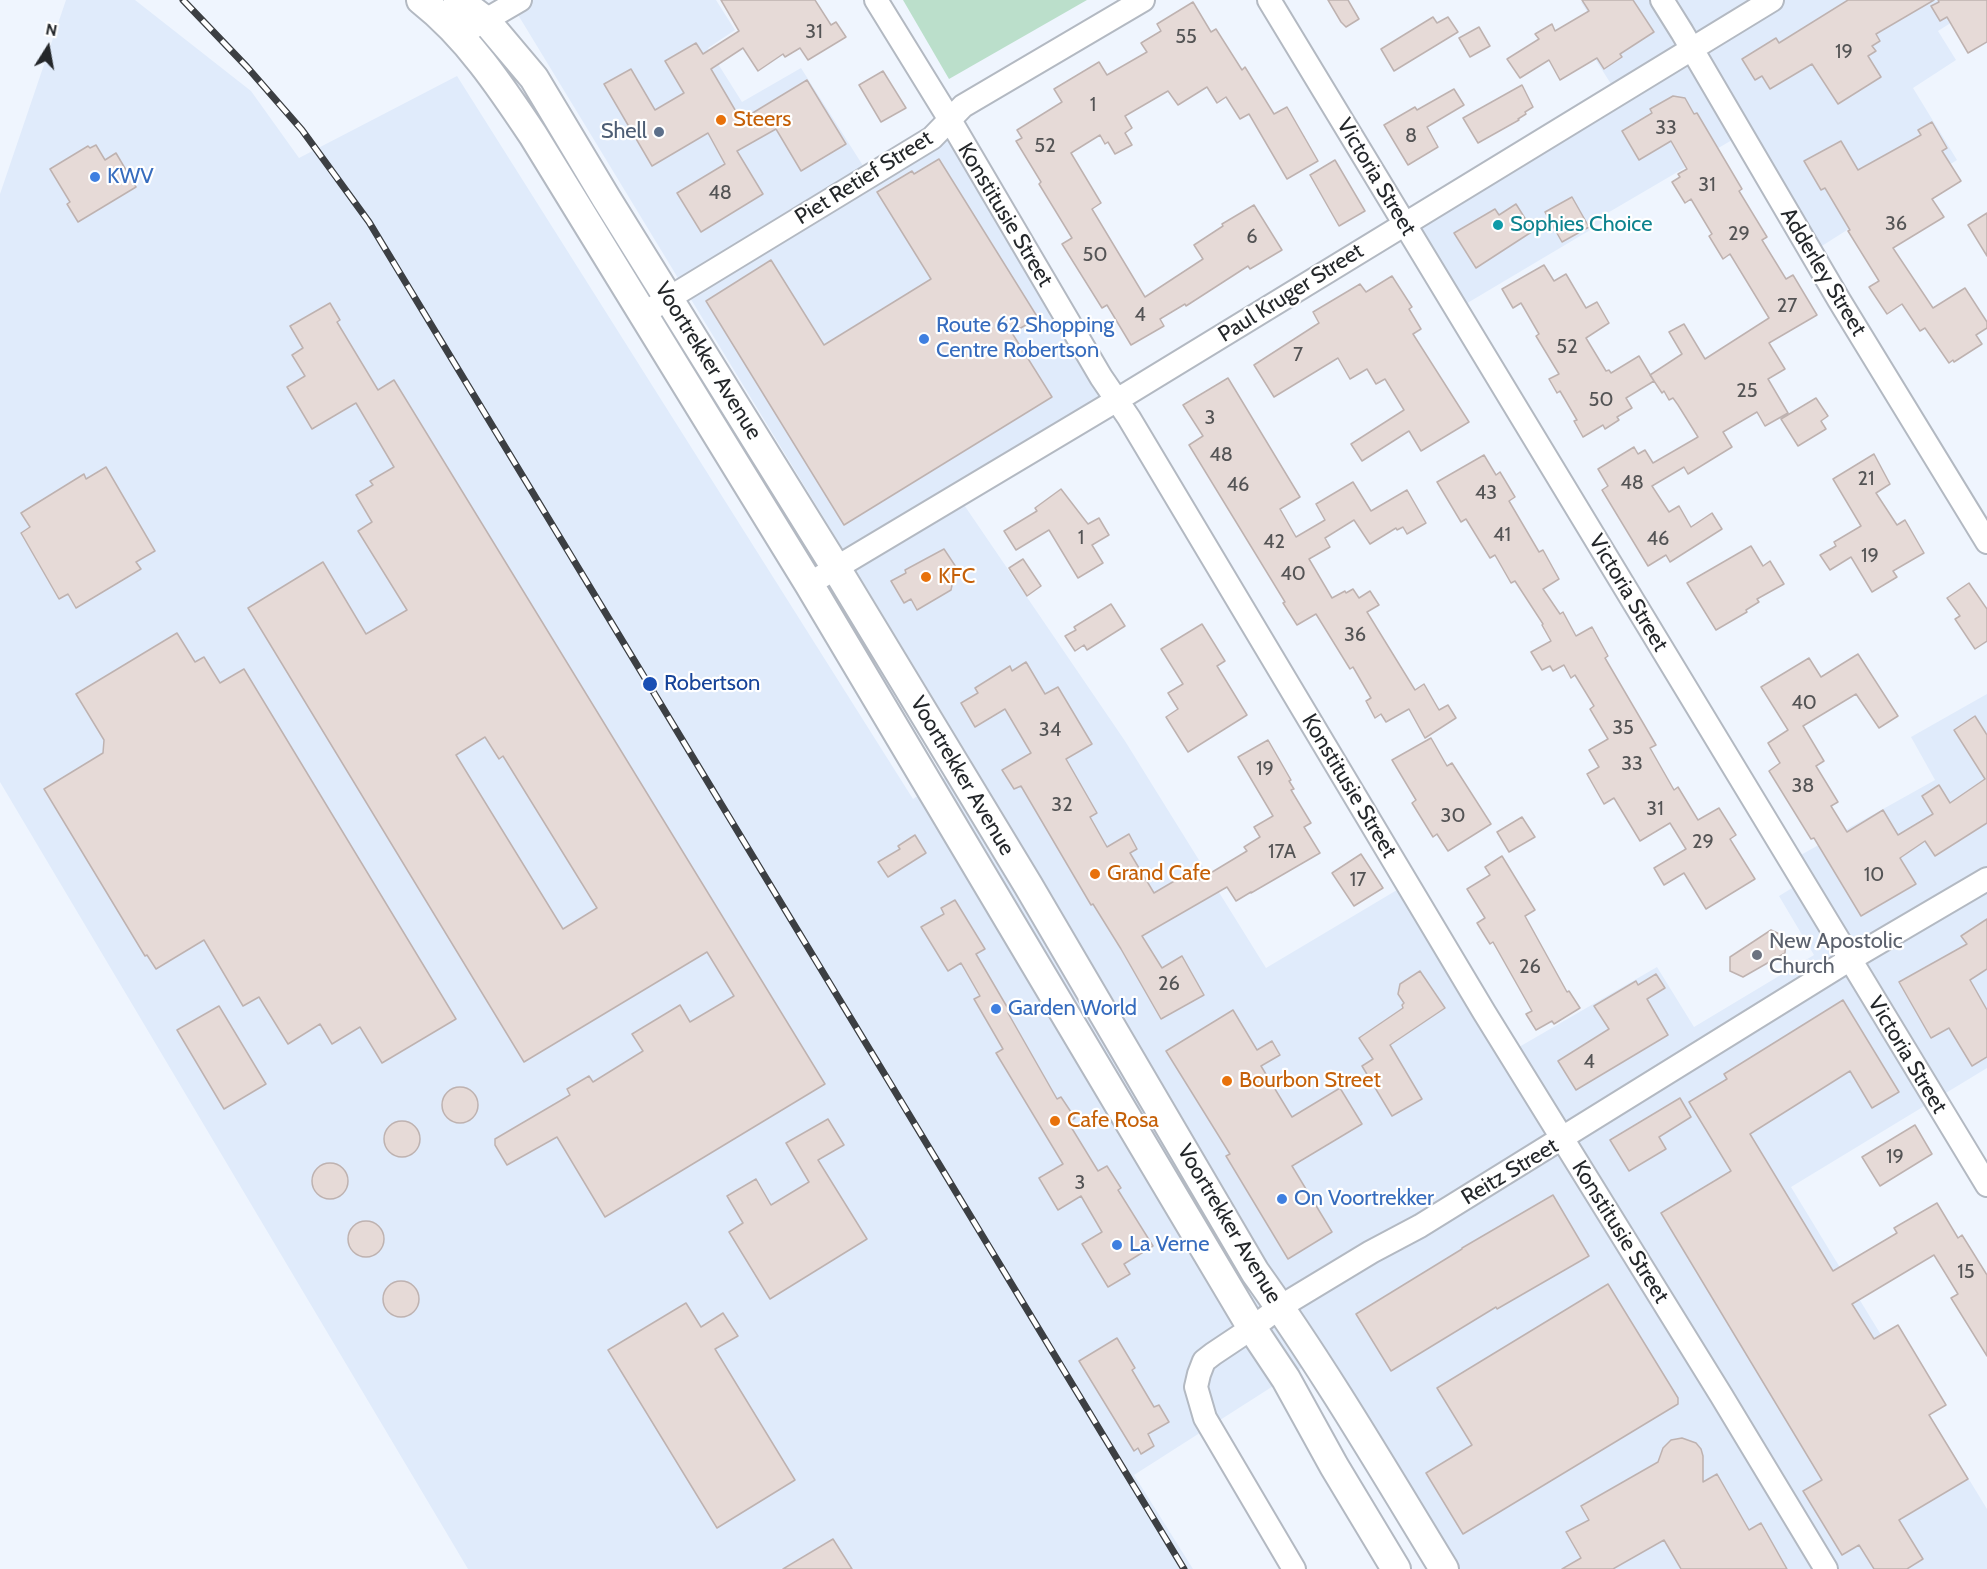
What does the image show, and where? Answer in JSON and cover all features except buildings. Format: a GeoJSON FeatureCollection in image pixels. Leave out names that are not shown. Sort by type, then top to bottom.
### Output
{"type":"FeatureCollection","features":[{"type":"Feature","properties":{"kind":"main road","name":"Voortrekker Avenue"},"geometry":{"type":"LineString","coordinates":[[421,0],[442,16],[460,35],[507,95],[533,135],[808,584],[1252,1328],[1286,1379],[1396,1569]]}},
{"type":"Feature","properties":{"kind":"main road","name":"Voortrekker Avenue"},"geometry":{"type":"LineString","coordinates":[[458,0],[486,21],[534,78],[1028,885],[1255,1272],[1280,1307],[1444,1569]]}},
{"type":"Feature","properties":{"kind":"main road"},"geometry":{"type":"LineString","coordinates":[[1348,1488],[1383,1470]]}},
{"type":"Feature","properties":{"kind":"street"},"geometry":{"type":"LineString","coordinates":[[460,35],[519,0]]}},
{"type":"Feature","properties":{"kind":"street","name":"Konstitusie Street"},"geometry":{"type":"LineString","coordinates":[[876,0],[1484,1012],[1826,1569]]}},
{"type":"Feature","properties":{"kind":"street","name":"Piet Retief Street"},"geometry":{"type":"LineString","coordinates":[[642,314],[932,138],[963,106],[1143,0]]}},
{"type":"Feature","properties":{"kind":"street","name":"Victoria Street"},"geometry":{"type":"LineString","coordinates":[[1269,0],[1987,1185]]}},
{"type":"Feature","properties":{"kind":"street","name":"Adderley Street"},"geometry":{"type":"LineString","coordinates":[[1662,0],[1839,300],[1987,542]]}},
{"type":"Feature","properties":{"kind":"street","name":"Paul Kruger Street"},"geometry":{"type":"LineString","coordinates":[[808,584],[1116,400],[1772,0]]}},
{"type":"Feature","properties":{"kind":"street","name":"Reitz Street"},"geometry":{"type":"LineString","coordinates":[[1294,1569],[1204,1418],[1196,1387],[1204,1361],[1280,1307],[1563,1140],[1849,960],[1987,879]]}},
{"type":"Feature","properties":{"kind":"shaded area"},"geometry":{"type":"Polygon","coordinates":[[[66,0],[135,0],[251,91],[299,158],[457,76],[913,799],[971,760],[509,0],[716,0],[735,30],[708,48],[742,102],[801,68],[867,172],[943,127],[1111,402],[958,496],[1125,741],[1266,968],[1407,884],[1507,1054],[1657,967],[1694,1027],[1814,955],[1779,896],[1802,882],[1790,861],[1935,780],[1911,737],[1987,694],[1987,1068],[1791,1187],[1987,1509],[1987,1569],[1460,1569],[1328,1351],[1134,1475],[1193,1569],[468,1569],[0,782],[0,194],[66,0]]]}},
{"type":"Feature","properties":{"kind":"shaded area"},"geometry":{"type":"Polygon","coordinates":[[[1584,0],[1987,0],[1938,31],[1956,60],[1913,88],[1957,160],[1814,251],[1744,133],[1599,218],[1602,223],[1459,308],[1408,227],[1620,98],[1590,51],[1605,40],[1581,2],[1584,0]]]}},
{"type":"Feature","properties":{"kind":"green space"},"geometry":{"type":"Polygon","coordinates":[[[903,0],[1087,0],[949,79],[903,0]]]}},
{"type":"Feature","properties":{"kind":"railway"},"geometry":{"type":"LineString","coordinates":[[183,0],[247,67],[302,130],[369,222],[1184,1569]]}},
{"type":"Feature","properties":{"kind":"place","name":"Steers"},"geometry":{"type":"Point","coordinates":[721,120]}},
{"type":"Feature","properties":{"kind":"place","name":"Shell"},"geometry":{"type":"Point","coordinates":[659,132]}},
{"type":"Feature","properties":{"kind":"place","name":"KWV"},"geometry":{"type":"Point","coordinates":[95,177]}},
{"type":"Feature","properties":{"kind":"place","name":"Sophies Choice"},"geometry":{"type":"Point","coordinates":[1498,225]}},
{"type":"Feature","properties":{"kind":"place","name":"Route 62 Shopping Centre Robertson"},"geometry":{"type":"Point","coordinates":[924,339]}},
{"type":"Feature","properties":{"kind":"place","name":"KFC"},"geometry":{"type":"Point","coordinates":[926,577]}},
{"type":"Feature","properties":{"kind":"place","name":"Robertson"},"geometry":{"type":"Point","coordinates":[650,684]}},
{"type":"Feature","properties":{"kind":"place","name":"Grand Cafe"},"geometry":{"type":"Point","coordinates":[1095,874]}},
{"type":"Feature","properties":{"kind":"place","name":"New Apostolic Church"},"geometry":{"type":"Point","coordinates":[1757,955]}},
{"type":"Feature","properties":{"kind":"place","name":"Garden World"},"geometry":{"type":"Point","coordinates":[996,1009]}},
{"type":"Feature","properties":{"kind":"place","name":"Bourbon Street"},"geometry":{"type":"Point","coordinates":[1227,1081]}},
{"type":"Feature","properties":{"kind":"place","name":"Cafe Rosa"},"geometry":{"type":"Point","coordinates":[1055,1121]}},
{"type":"Feature","properties":{"kind":"place","name":"On Voortrekker"},"geometry":{"type":"Point","coordinates":[1282,1199]}},
{"type":"Feature","properties":{"kind":"place","name":"La Verne"},"geometry":{"type":"Point","coordinates":[1117,1245]}}]}
